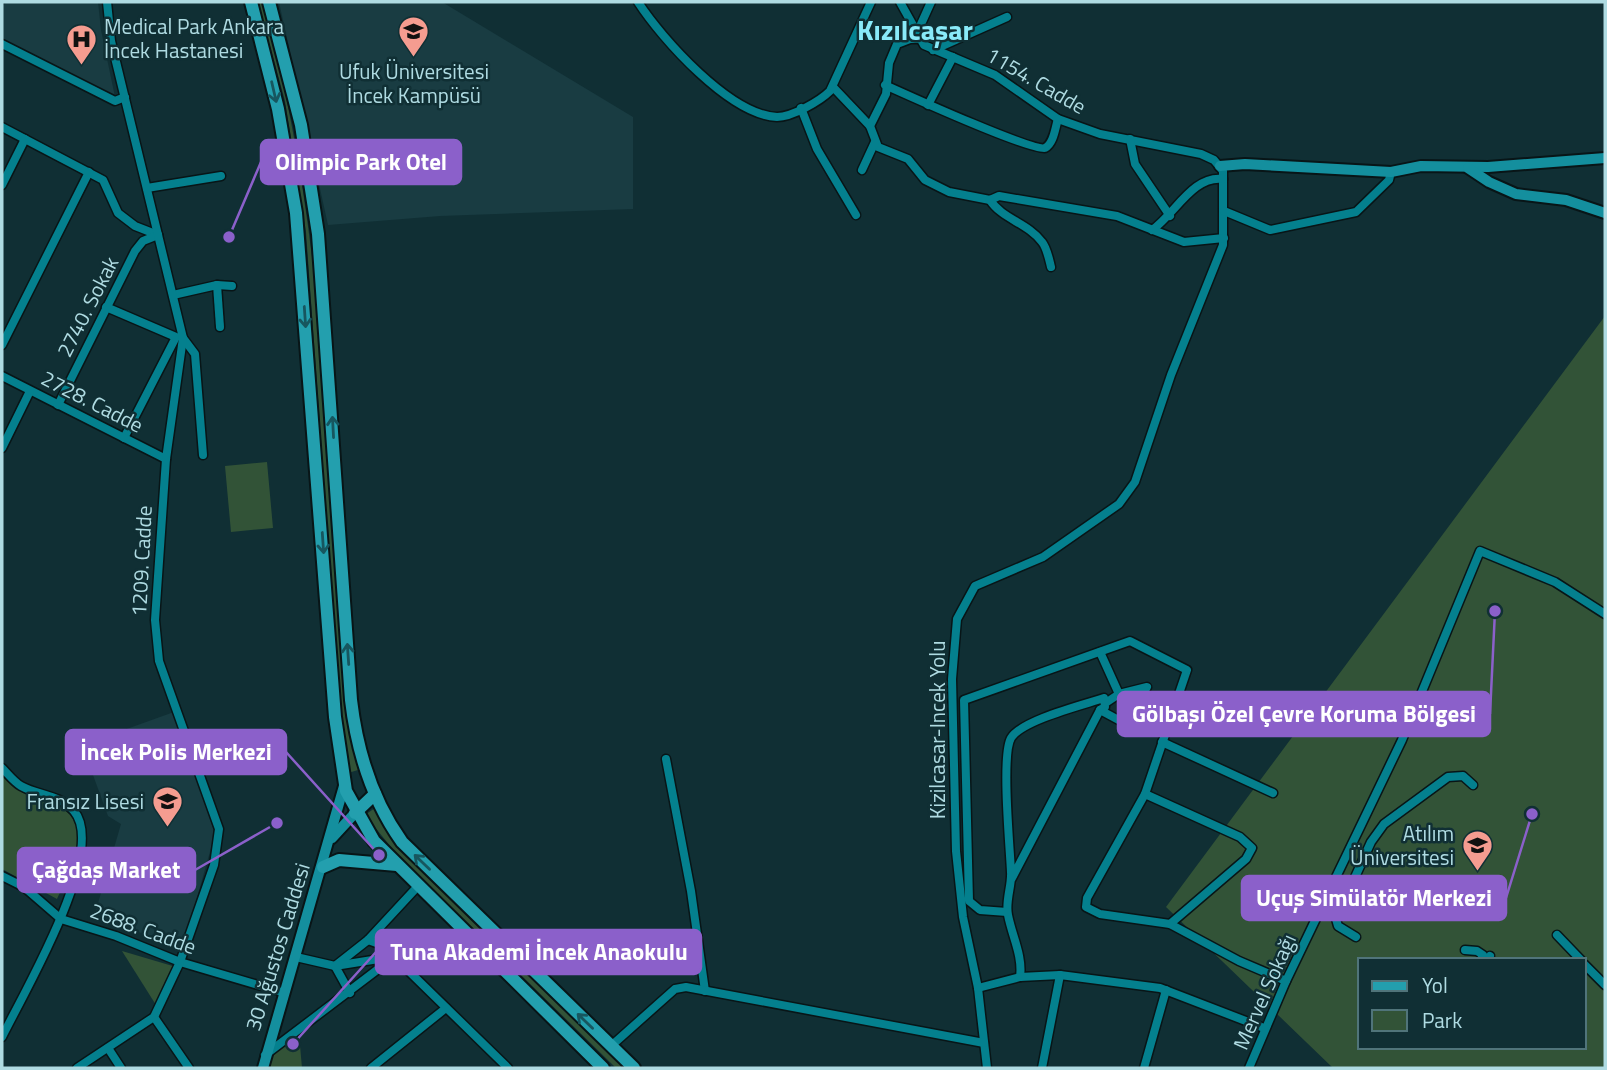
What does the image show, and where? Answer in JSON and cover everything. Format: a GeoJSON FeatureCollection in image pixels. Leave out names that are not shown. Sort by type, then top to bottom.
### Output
{"type":"FeatureCollection","features":[{"type":"Feature","properties":{"kind":"main road"},"geometry":{"type":"LineString","coordinates":[[251,2],[278,109],[296,213],[335,717],[344,786],[355,813],[374,841],[603,1068]]}},
{"type":"Feature","properties":{"kind":"main road"},"geometry":{"type":"LineString","coordinates":[[269,2],[301,125],[318,234],[351,700],[359,750],[368,778],[394,831],[408,849],[634,1068]]}},
{"type":"Feature","properties":{"kind":"main road"},"geometry":{"type":"LineString","coordinates":[[344,786],[355,778],[368,778]]}},
{"type":"Feature","properties":{"kind":"main road"},"geometry":{"type":"LineString","coordinates":[[355,813],[375,794]]}},
{"type":"Feature","properties":{"kind":"main road"},"geometry":{"type":"LineString","coordinates":[[323,867],[339,860],[397,864]]}},
{"type":"Feature","properties":{"kind":"street","name":"1209. Cadde"},"geometry":{"type":"LineString","coordinates":[[107,2],[111,41],[183,338],[166,459],[155,620],[159,661],[219,829],[214,865],[180,962],[154,1017]]}},
{"type":"Feature","properties":{"kind":"street"},"geometry":{"type":"LineString","coordinates":[[638,2],[678,53],[707,80],[748,109],[774,117],[783,116],[823,98],[833,87],[871,2]]}},
{"type":"Feature","properties":{"kind":"street","name":"1154. Cadde"},"geometry":{"type":"LineString","coordinates":[[900,2],[919,36],[932,50],[995,75],[1058,119],[1100,134],[1200,154],[1220,166]]}},
{"type":"Feature","properties":{"kind":"street"},"geometry":{"type":"LineString","coordinates":[[870,126],[886,94],[885,85],[897,44],[919,36],[931,2]]}},
{"type":"Feature","properties":{"kind":"street"},"geometry":{"type":"LineString","coordinates":[[932,50],[1007,17]]}},
{"type":"Feature","properties":{"kind":"street"},"geometry":{"type":"LineString","coordinates":[[2,44],[115,101],[125,97]]}},
{"type":"Feature","properties":{"kind":"street"},"geometry":{"type":"LineString","coordinates":[[928,105],[953,57]]}},
{"type":"Feature","properties":{"kind":"street"},"geometry":{"type":"LineString","coordinates":[[885,85],[928,105],[1024,141],[1035,149],[1043,149],[1050,144],[1058,119]]}},
{"type":"Feature","properties":{"kind":"street"},"geometry":{"type":"LineString","coordinates":[[833,87],[870,126],[875,142],[883,150],[908,159],[931,184],[949,192],[990,200],[999,197],[1117,216],[1184,242],[1224,238]]}},
{"type":"Feature","properties":{"kind":"street"},"geometry":{"type":"LineString","coordinates":[[801,108],[817,149],[856,215]]}},
{"type":"Feature","properties":{"kind":"street"},"geometry":{"type":"LineString","coordinates":[[2,127],[103,180],[118,213],[135,226],[158,235]]}},
{"type":"Feature","properties":{"kind":"street"},"geometry":{"type":"LineString","coordinates":[[2,185],[25,139]]}},
{"type":"Feature","properties":{"kind":"street"},"geometry":{"type":"LineString","coordinates":[[1130,139],[1135,164],[1170,216]]}},
{"type":"Feature","properties":{"kind":"street"},"geometry":{"type":"LineString","coordinates":[[862,170],[875,142]]}},
{"type":"Feature","properties":{"kind":"street"},"geometry":{"type":"LineString","coordinates":[[1220,166],[1245,164],[1330,171],[1391,172],[1421,166],[1468,168],[1605,158]]}},
{"type":"Feature","properties":{"kind":"street","name":"Kizilcasar-Incek Yolu"},"geometry":{"type":"LineString","coordinates":[[986,1068],[978,988],[963,917],[952,781],[952,679],[957,619],[975,586],[1042,557],[1119,504],[1135,482],[1171,374],[1215,271],[1224,238],[1223,179],[1220,166]]}},
{"type":"Feature","properties":{"kind":"street"},"geometry":{"type":"LineString","coordinates":[[1468,168],[1489,182],[1516,194],[1566,200],[1605,213]]}},
{"type":"Feature","properties":{"kind":"street"},"geometry":{"type":"LineString","coordinates":[[2,345],[89,172]]}},
{"type":"Feature","properties":{"kind":"street"},"geometry":{"type":"LineString","coordinates":[[1224,211],[1270,230],[1356,212],[1389,180],[1391,172]]}},
{"type":"Feature","properties":{"kind":"street"},"geometry":{"type":"LineString","coordinates":[[147,188],[221,176]]}},
{"type":"Feature","properties":{"kind":"street"},"geometry":{"type":"LineString","coordinates":[[1152,230],[1170,216],[1197,184],[1208,178],[1223,179]]}},
{"type":"Feature","properties":{"kind":"street"},"geometry":{"type":"LineString","coordinates":[[990,200],[994,206],[1043,243],[1051,267]]}},
{"type":"Feature","properties":{"kind":"street","name":"2740. Sokak"},"geometry":{"type":"LineString","coordinates":[[58,405],[135,251],[143,241],[158,235]]}},
{"type":"Feature","properties":{"kind":"street"},"geometry":{"type":"LineString","coordinates":[[173,295],[218,285],[232,286]]}},
{"type":"Feature","properties":{"kind":"street"},"geometry":{"type":"LineString","coordinates":[[218,285],[220,327]]}},
{"type":"Feature","properties":{"kind":"street"},"geometry":{"type":"LineString","coordinates":[[106,307],[176,337],[124,438]]}},
{"type":"Feature","properties":{"kind":"street"},"geometry":{"type":"LineString","coordinates":[[183,338],[195,354],[203,455]]}},
{"type":"Feature","properties":{"kind":"street","name":"2728. Cadde"},"geometry":{"type":"LineString","coordinates":[[2,376],[166,459]]}},
{"type":"Feature","properties":{"kind":"street"},"geometry":{"type":"LineString","coordinates":[[2,448],[30,391]]}},
{"type":"Feature","properties":{"kind":"street","name":"Mervel Sokağı"},"geometry":{"type":"LineString","coordinates":[[1250,1068],[1264,1028],[1413,714],[1480,551],[1555,582],[1605,614]]}},
{"type":"Feature","properties":{"kind":"street"},"geometry":{"type":"LineString","coordinates":[[1007,912],[980,910],[969,901],[964,700],[1130,641],[1187,670],[1144,794],[1087,898],[1086,907],[1100,914],[1170,924],[1239,961],[1286,981]]}},
{"type":"Feature","properties":{"kind":"street"},"geometry":{"type":"LineString","coordinates":[[1100,652],[1119,694]]}},
{"type":"Feature","properties":{"kind":"street"},"geometry":{"type":"LineString","coordinates":[[1012,880],[1100,710],[1119,694],[1147,687],[1126,724],[1100,710]]}},
{"type":"Feature","properties":{"kind":"street"},"geometry":{"type":"LineString","coordinates":[[1020,977],[1022,966],[1007,912],[1012,880],[1007,779],[1011,737],[1032,723],[1104,698],[1107,702]]}},
{"type":"Feature","properties":{"kind":"street"},"geometry":{"type":"LineString","coordinates":[[1162,742],[1273,793]]}},
{"type":"Feature","properties":{"kind":"street"},"geometry":{"type":"LineString","coordinates":[[666,759],[691,891],[705,992]]}},
{"type":"Feature","properties":{"kind":"street"},"geometry":{"type":"LineString","coordinates":[[2,768],[21,786],[60,800],[79,819],[84,837],[81,858],[61,919],[2,1037]]}},
{"type":"Feature","properties":{"kind":"street"},"geometry":{"type":"LineString","coordinates":[[1356,937],[1338,926],[1336,919],[1377,833],[1448,777],[1463,776],[1473,785]]}},
{"type":"Feature","properties":{"kind":"street","name":"30 Ağustos Caddesi"},"geometry":{"type":"LineString","coordinates":[[263,1068],[332,838],[344,786]]}},
{"type":"Feature","properties":{"kind":"street"},"geometry":{"type":"LineString","coordinates":[[1144,794],[1240,837],[1252,848],[1246,859],[1170,924]]}},
{"type":"Feature","properties":{"kind":"street","name":"30 Ağustos Caddesi"},"geometry":{"type":"LineString","coordinates":[[332,838],[355,813]]}},
{"type":"Feature","properties":{"kind":"street","name":"2688. Cadde"},"geometry":{"type":"LineString","coordinates":[[2,876],[24,887],[61,919],[116,936],[180,962],[285,993]]}},
{"type":"Feature","properties":{"kind":"street"},"geometry":{"type":"LineString","coordinates":[[335,966],[368,940],[419,885]]}},
{"type":"Feature","properties":{"kind":"street"},"geometry":{"type":"LineString","coordinates":[[1556,935],[1579,958]]}},
{"type":"Feature","properties":{"kind":"street"},"geometry":{"type":"LineString","coordinates":[[368,940],[382,945],[504,1067]]}},
{"type":"Feature","properties":{"kind":"street"},"geometry":{"type":"LineString","coordinates":[[1465,950],[1477,950],[1487,958]]}},
{"type":"Feature","properties":{"kind":"street"},"geometry":{"type":"LineString","coordinates":[[296,957],[335,966],[394,957]]}},
{"type":"Feature","properties":{"kind":"street"},"geometry":{"type":"LineString","coordinates":[[265,1055],[394,957]]}},
{"type":"Feature","properties":{"kind":"street"},"geometry":{"type":"LineString","coordinates":[[335,966],[350,993]]}},
{"type":"Feature","properties":{"kind":"street"},"geometry":{"type":"LineString","coordinates":[[1586,966],[1605,985]]}},
{"type":"Feature","properties":{"kind":"street"},"geometry":{"type":"LineString","coordinates":[[978,988],[1020,977],[1060,975],[1166,990],[1264,1028]]}},
{"type":"Feature","properties":{"kind":"street"},"geometry":{"type":"LineString","coordinates":[[1042,1068],[1060,975]]}},
{"type":"Feature","properties":{"kind":"street"},"geometry":{"type":"LineString","coordinates":[[611,1046],[675,989],[686,987],[984,1043]]}},
{"type":"Feature","properties":{"kind":"street"},"geometry":{"type":"LineString","coordinates":[[1144,1068],[1166,990]]}},
{"type":"Feature","properties":{"kind":"street"},"geometry":{"type":"LineString","coordinates":[[371,1068],[446,1008]]}},
{"type":"Feature","properties":{"kind":"street"},"geometry":{"type":"LineString","coordinates":[[76,1068],[90,1065],[108,1048],[154,1017],[189,1068]]}},
{"type":"Feature","properties":{"kind":"street"},"geometry":{"type":"LineString","coordinates":[[108,1048],[121,1068]]}},
{"type":"Feature","properties":{"kind":"shaded area","name":"Medical Park Ankara İncek Hastanesi"},"geometry":{"type":"Polygon","coordinates":[[[7,2],[98,2],[115,97],[2,40],[2,6],[7,2]]]}},
{"type":"Feature","properties":{"kind":"shaded area","name":"Ufuk Üniversitesi İncek Kampüsü"},"geometry":{"type":"Polygon","coordinates":[[[279,2],[442,2],[633,117],[633,209],[440,216],[328,225],[279,2]]]}},
{"type":"Feature","properties":{"kind":"shaded area","name":"Fransız Lisesi"},"geometry":{"type":"Polygon","coordinates":[[[174,712],[215,834],[183,947],[94,917],[121,824],[108,816],[82,745],[174,712]]]}},
{"type":"Feature","properties":{"kind":"green space"},"geometry":{"type":"Polygon","coordinates":[[[258,2],[263,2],[285,90],[313,268],[329,448],[346,719],[358,770],[348,773],[341,716],[306,232],[285,101],[258,2]]]}},
{"type":"Feature","properties":{"kind":"green space"},"geometry":{"type":"Polygon","coordinates":[[[1605,316],[1605,1068],[1333,1068],[1166,907],[1605,316]]]}},
{"type":"Feature","properties":{"kind":"green space"},"geometry":{"type":"Polygon","coordinates":[[[267,462],[273,528],[231,532],[225,466],[267,462]]]}},
{"type":"Feature","properties":{"kind":"green space"},"geometry":{"type":"Polygon","coordinates":[[[2,774],[23,793],[59,807],[72,817],[76,828],[76,852],[57,899],[2,869],[2,774]]]}},
{"type":"Feature","properties":{"kind":"green space"},"geometry":{"type":"Polygon","coordinates":[[[375,808],[402,851],[624,1068],[616,1068],[395,852],[365,815],[375,808]]]}},
{"type":"Feature","properties":{"kind":"green space"},"geometry":{"type":"Polygon","coordinates":[[[122,951],[176,967],[156,1005],[122,951]]]}},
{"type":"Feature","properties":{"kind":"green space"},"geometry":{"type":"Polygon","coordinates":[[[299,1034],[302,1068],[269,1068],[271,1053],[299,1034]]]}},
{"type":"Feature","properties":{"kind":"place","name":"Ufuk Üniversitesi İncek Kampüsü"},"geometry":{"type":"Point","coordinates":[414,59]}},
{"type":"Feature","properties":{"kind":"place","name":"Medical Park Ankara İncek Hastanesi"},"geometry":{"type":"Point","coordinates":[81,66]}},
{"type":"Feature","properties":{"kind":"place","name":"Olimpic Park Otel"},"geometry":{"type":"Point","coordinates":[229,237]}},
{"type":"Feature","properties":{"kind":"place","name":"Gölbaşı Özel Çevre Koruma Bölgesi"},"geometry":{"type":"Point","coordinates":[1495,611]}},
{"type":"Feature","properties":{"kind":"place","name":"Uçuş Simülatör Merkezi"},"geometry":{"type":"Point","coordinates":[1532,814]}},
{"type":"Feature","properties":{"kind":"place","name":"Çağdaş Market"},"geometry":{"type":"Point","coordinates":[277,823]}},
{"type":"Feature","properties":{"kind":"place","name":"Fransız Lisesi"},"geometry":{"type":"Point","coordinates":[167,829]}},
{"type":"Feature","properties":{"kind":"place","name":"İncek Polis Merkezi"},"geometry":{"type":"Point","coordinates":[379,855]}},
{"type":"Feature","properties":{"kind":"place","name":"Atılım Üniversitesi"},"geometry":{"type":"Point","coordinates":[1477,873]}},
{"type":"Feature","properties":{"kind":"place","name":"Tuna Akademi İncek Anaokulu"},"geometry":{"type":"Point","coordinates":[293,1044]}},
{"type":"Feature","properties":{"kind":"district","name":"Kızılcaşar"},"geometry":{"type":"Point","coordinates":[915,30]}}]}
